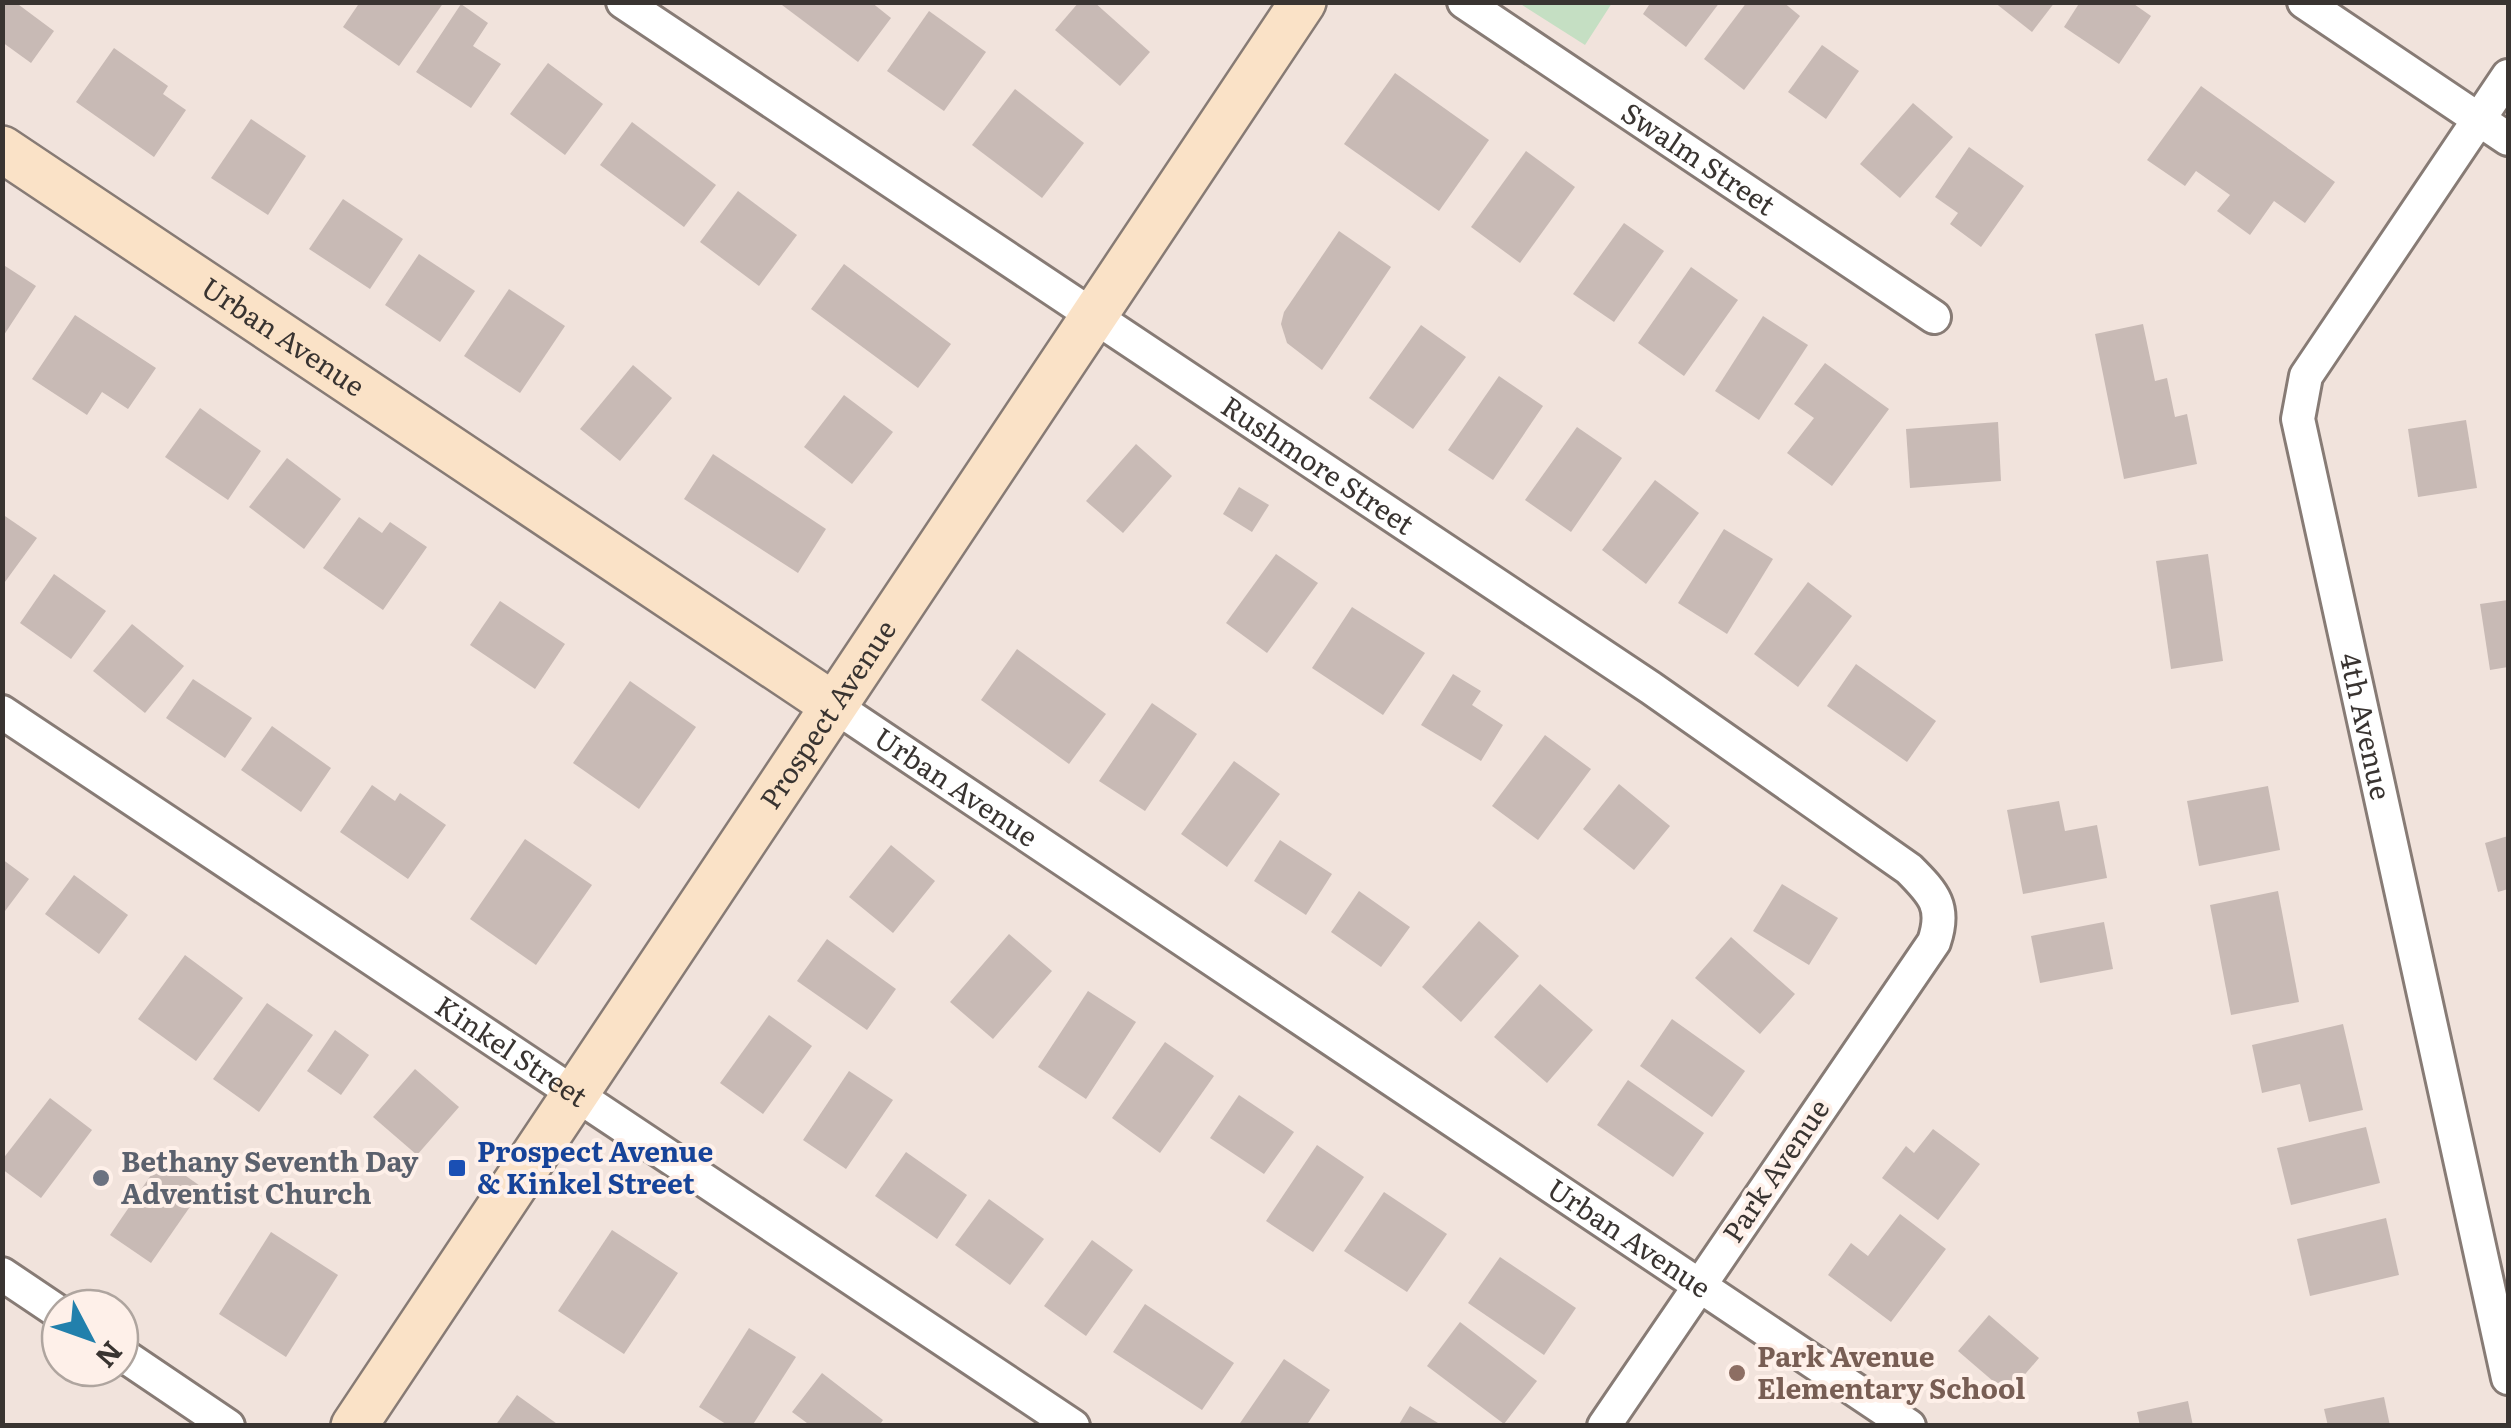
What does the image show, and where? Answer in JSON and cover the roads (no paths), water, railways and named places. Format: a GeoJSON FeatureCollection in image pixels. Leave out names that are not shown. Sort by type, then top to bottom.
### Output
{"type":"FeatureCollection","features":[{"type":"Feature","properties":{"kind":"main road","name":"Prospect Avenue"},"geometry":{"type":"LineString","coordinates":[[354,1426],[1303,2]]}},
{"type":"Feature","properties":{"kind":"main road","name":"Urban Avenue"},"geometry":{"type":"LineString","coordinates":[[2,149],[832,705]]}},
{"type":"Feature","properties":{"kind":"street","name":"Rushmore Street"},"geometry":{"type":"LineString","coordinates":[[623,2],[1651,688],[1909,869],[1929,890],[1940,910],[1940,927],[1934,942],[1916,968]]}},
{"type":"Feature","properties":{"kind":"street","name":"Swalm Street"},"geometry":{"type":"LineString","coordinates":[[1464,2],[1934,317]]}},
{"type":"Feature","properties":{"kind":"street"},"geometry":{"type":"LineString","coordinates":[[2304,2],[2508,139]]}},
{"type":"Feature","properties":{"kind":"street"},"geometry":{"type":"LineString","coordinates":[[2479,120],[2508,76]]}},
{"type":"Feature","properties":{"kind":"street","name":"4th Avenue"},"geometry":{"type":"LineString","coordinates":[[2479,120],[2306,376],[2298,419],[2508,1378]]}},
{"type":"Feature","properties":{"kind":"street","name":"Urban Avenue"},"geometry":{"type":"LineString","coordinates":[[832,705],[1908,1426]]}},
{"type":"Feature","properties":{"kind":"street","name":"Kinkel Street"},"geometry":{"type":"LineString","coordinates":[[2,712],[1073,1426]]}},
{"type":"Feature","properties":{"kind":"street","name":"Park Avenue"},"geometry":{"type":"LineString","coordinates":[[1604,1426],[1916,968]]}},
{"type":"Feature","properties":{"kind":"street"},"geometry":{"type":"LineString","coordinates":[[2,1274],[40,1300]]}},
{"type":"Feature","properties":{"kind":"street"},"geometry":{"type":"LineString","coordinates":[[140,1367],[228,1426]]}},
{"type":"Feature","properties":{"kind":"place","name":"Prospect Avenue & Kinkel Street"},"geometry":{"type":"Point","coordinates":[457,1168]}},
{"type":"Feature","properties":{"kind":"place","name":"Bethany Seventh Day Adventist Church"},"geometry":{"type":"Point","coordinates":[101,1178]}},
{"type":"Feature","properties":{"kind":"place","name":"Park Avenue Elementary School"},"geometry":{"type":"Point","coordinates":[1737,1373]}}]}
